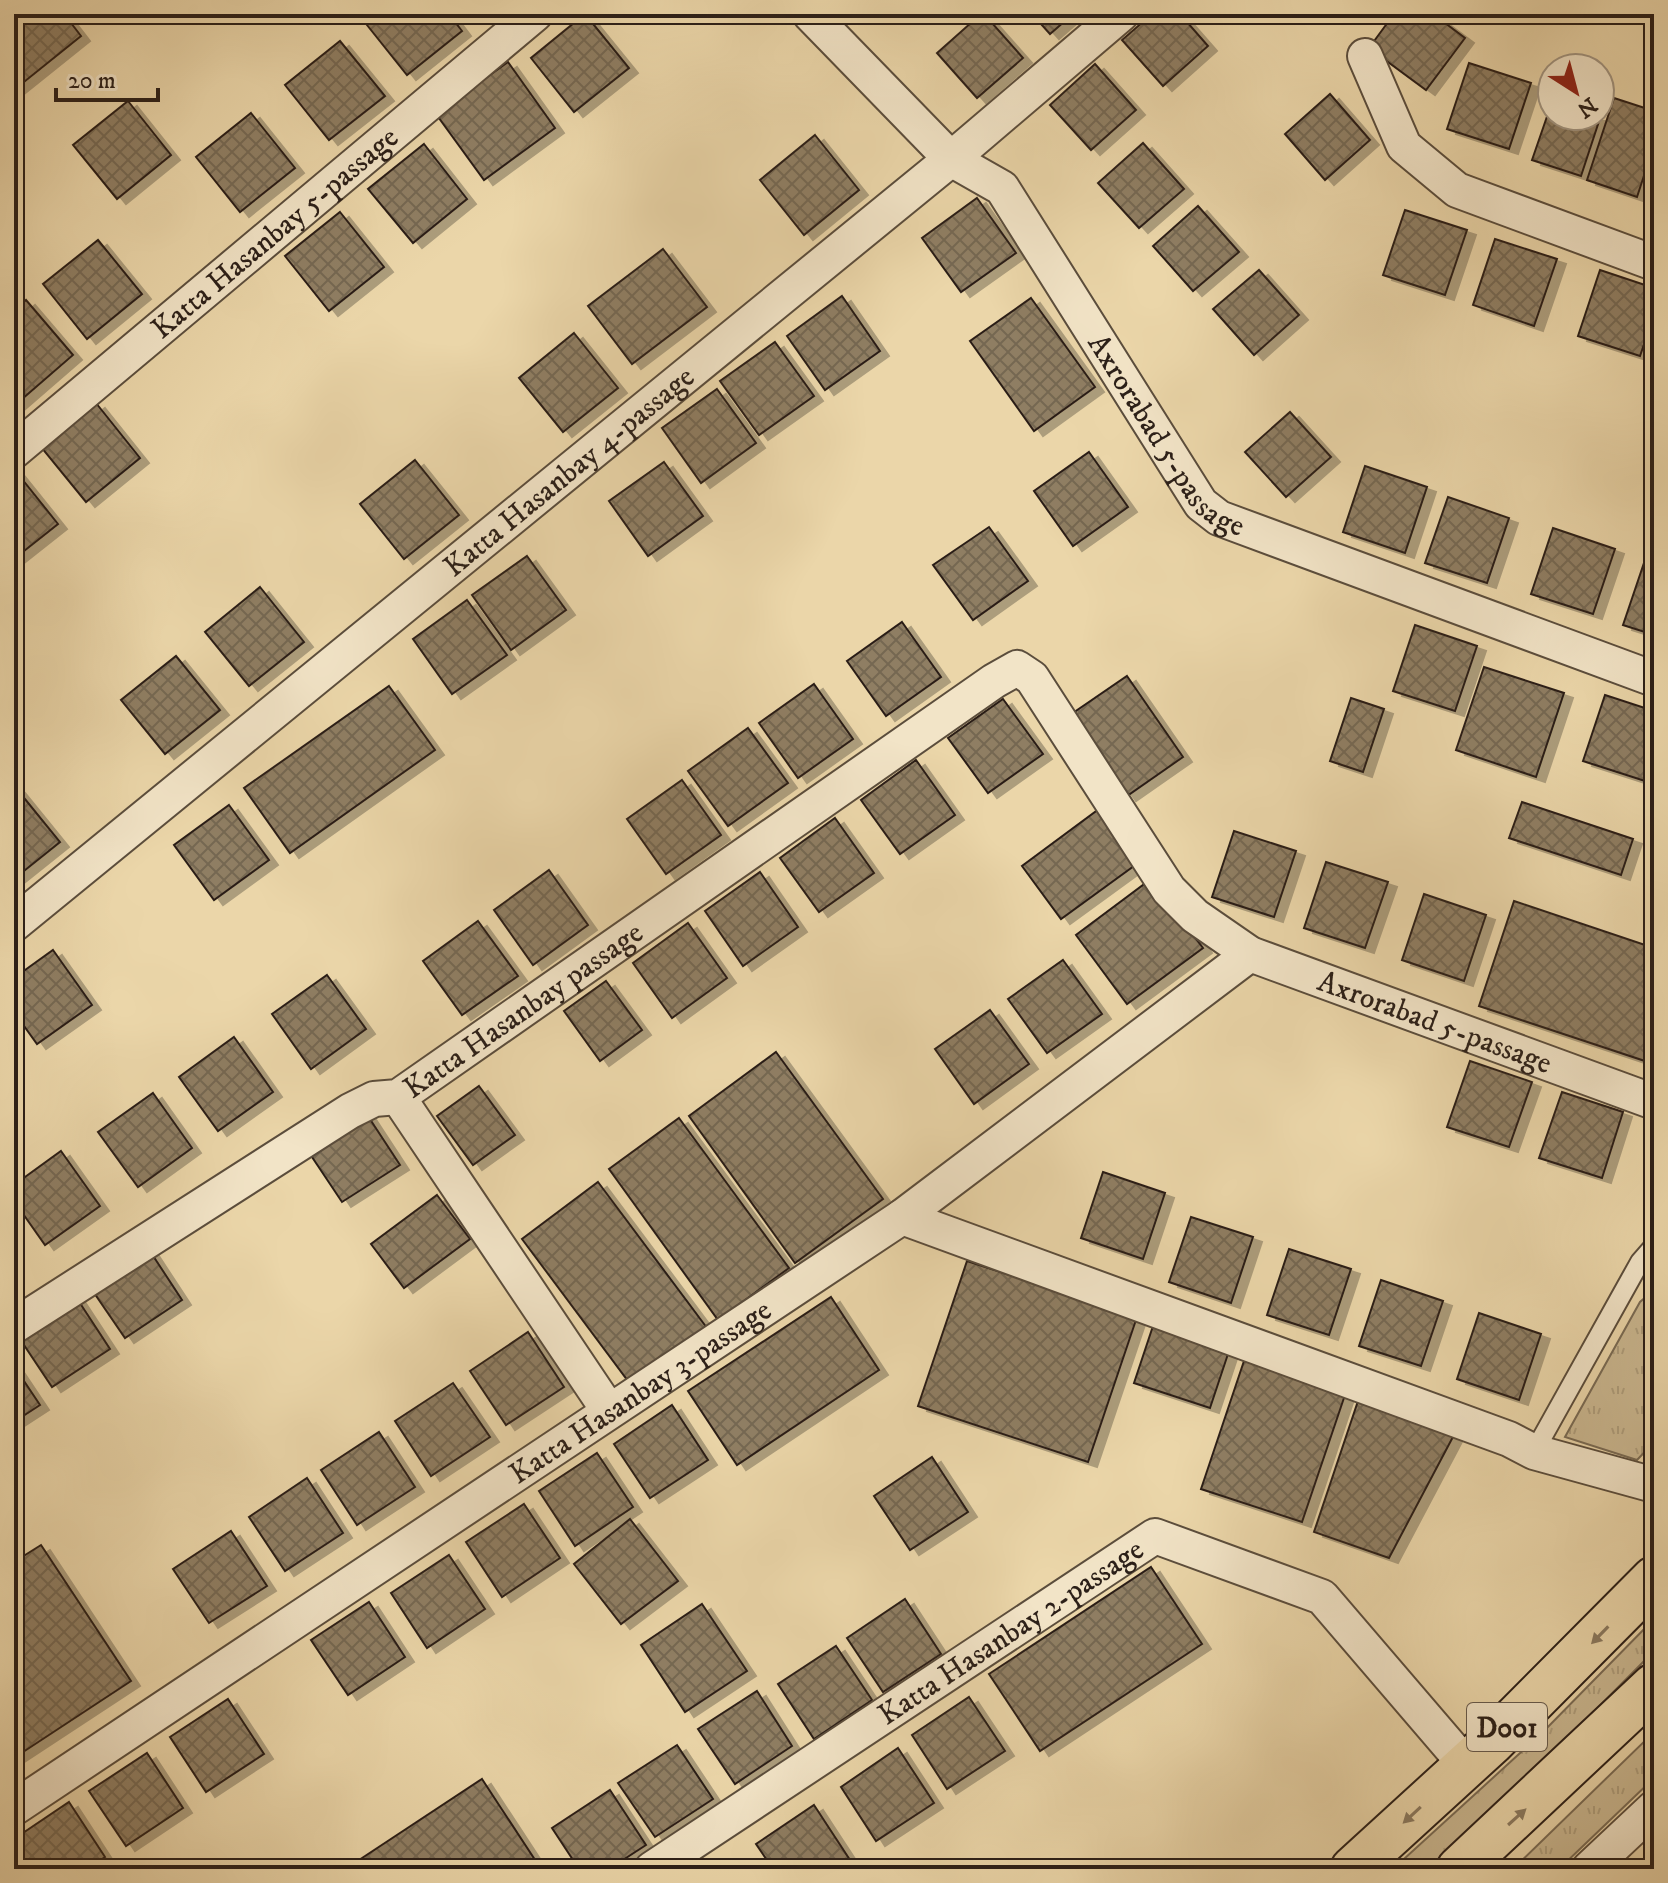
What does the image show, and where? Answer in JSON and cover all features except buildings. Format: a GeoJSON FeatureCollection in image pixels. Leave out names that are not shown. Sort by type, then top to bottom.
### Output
{"type":"FeatureCollection","features":[{"type":"Feature","properties":{"kind":"highway","name":"D001"},"geometry":{"type":"LineString","coordinates":[[1353,1869],[1570,1665],[1654,1579]]}},
{"type":"Feature","properties":{"kind":"highway","name":"D001"},"geometry":{"type":"LineString","coordinates":[[1459,1869],[1654,1686]]}},
{"type":"Feature","properties":{"kind":"street","name":"Katta Hasanbay 5-passage"},"geometry":{"type":"LineString","coordinates":[[14,451],[535,14]]}},
{"type":"Feature","properties":{"kind":"street","name":"Axrorabad 5-passage"},"geometry":{"type":"LineString","coordinates":[[810,14],[951,159],[1002,188],[1201,504],[1219,518],[1654,679]]}},
{"type":"Feature","properties":{"kind":"street","name":"Katta Hasanbay 4-passage"},"geometry":{"type":"LineString","coordinates":[[14,924],[951,159],[1121,14]]}},
{"type":"Feature","properties":{"kind":"street"},"geometry":{"type":"LineString","coordinates":[[1365,56],[1404,146],[1457,190],[1654,263]]}},
{"type":"Feature","properties":{"kind":"street","name":"Axrorabad 5-passage"},"geometry":{"type":"LineString","coordinates":[[1017,668],[1032,678],[1169,890],[1195,916],[1250,954],[1654,1102]]}},
{"type":"Feature","properties":{"kind":"street","name":"Katta Hasanbay passage"},"geometry":{"type":"LineString","coordinates":[[14,1326],[350,1111],[374,1099],[398,1097],[981,690],[1017,668]]}},
{"type":"Feature","properties":{"kind":"street","name":"Katta Hasanbay 3-passage"},"geometry":{"type":"LineString","coordinates":[[14,1808],[902,1217],[1250,954]]}},
{"type":"Feature","properties":{"kind":"street"},"geometry":{"type":"LineString","coordinates":[[398,1097],[609,1411]]}},
{"type":"Feature","properties":{"kind":"street"},"geometry":{"type":"LineString","coordinates":[[902,1217],[1509,1439],[1534,1452],[1654,1485]]}},
{"type":"Feature","properties":{"kind":"street","name":"Katta Hasanbay 2-passage"},"geometry":{"type":"LineString","coordinates":[[652,1869],[1155,1536],[1322,1597],[1466,1765]]}},
{"type":"Feature","properties":{"kind":"street"},"geometry":{"type":"LineString","coordinates":[[1589,1869],[1654,1808]]}},
{"type":"Feature","properties":{"kind":"lane"},"geometry":{"type":"LineString","coordinates":[[1534,1452],[1640,1262],[1654,1246]]}},
{"type":"Feature","properties":{"kind":"green space"},"geometry":{"type":"Polygon","coordinates":[[[1654,1290],[1654,1442],[1637,1460],[1565,1437],[1640,1302],[1654,1290]]]}},
{"type":"Feature","properties":{"kind":"green space"},"geometry":{"type":"Polygon","coordinates":[[[1654,1619],[1654,1651],[1557,1749],[1428,1869],[1393,1869],[1541,1734],[1654,1619]]]}},
{"type":"Feature","properties":{"kind":"green space"},"geometry":{"type":"Polygon","coordinates":[[[1654,1732],[1654,1778],[1559,1869],[1513,1869],[1654,1732]]]}}]}
